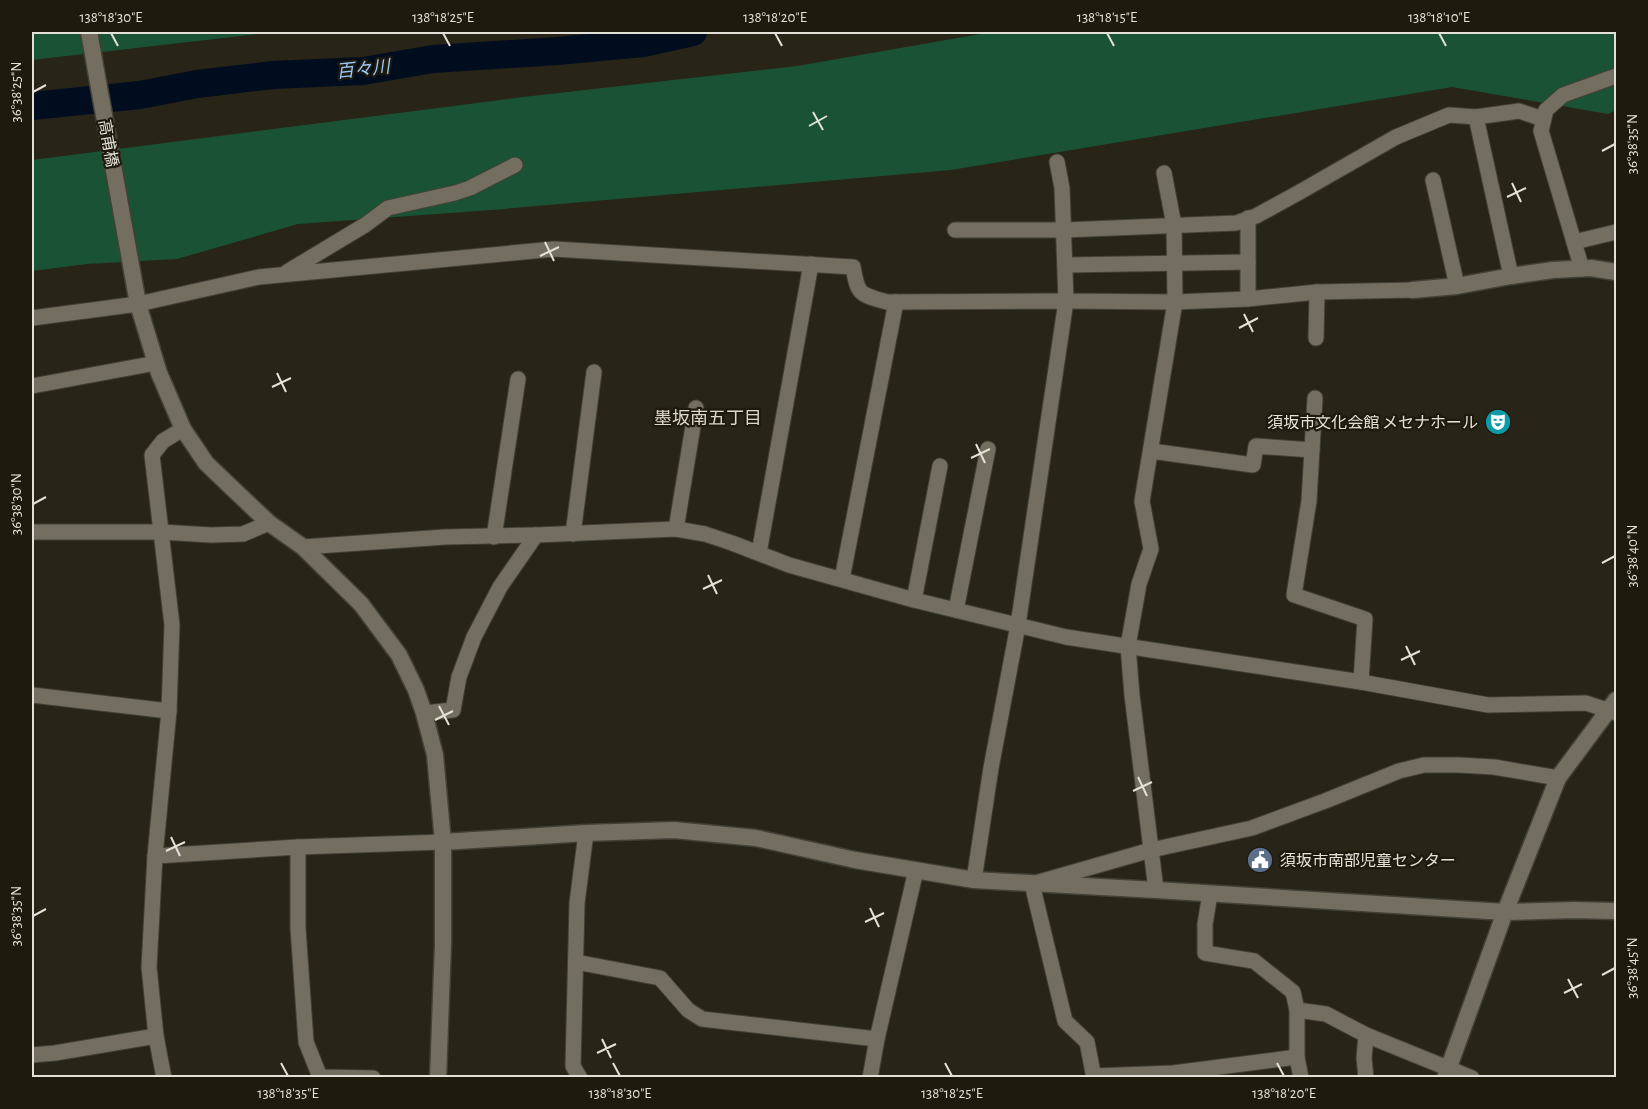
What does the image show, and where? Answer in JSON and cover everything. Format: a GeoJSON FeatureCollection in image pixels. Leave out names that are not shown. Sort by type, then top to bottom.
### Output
{"type":"FeatureCollection","features":[{"type":"Feature","properties":{"kind":"street","name":"高甫橋"},"geometry":{"type":"LineString","coordinates":[[89,32],[138,304],[156,363],[183,429],[207,463],[268,523],[303,547],[361,604],[399,655],[424,713],[435,755],[443,842],[443,944],[438,1077]]}},
{"type":"Feature","properties":{"kind":"street"},"geometry":{"type":"LineString","coordinates":[[1582,269],[1541,131],[1543,119],[1546,110],[1563,95],[1617,76]]}},
{"type":"Feature","properties":{"kind":"street"},"geometry":{"type":"LineString","coordinates":[[955,230],[1064,230],[1236,223],[1298,193],[1396,137],[1449,115],[1476,117],[1519,111],[1543,119]]}},
{"type":"Feature","properties":{"kind":"street"},"geometry":{"type":"LineString","coordinates":[[1476,117],[1511,276]]}},
{"type":"Feature","properties":{"kind":"street"},"geometry":{"type":"LineString","coordinates":[[974,880],[1018,625],[1066,301],[1062,188],[1057,162]]}},
{"type":"Feature","properties":{"kind":"street"},"geometry":{"type":"LineString","coordinates":[[282,275],[365,225],[388,208],[470,188],[515,165]]}},
{"type":"Feature","properties":{"kind":"street"},"geometry":{"type":"LineString","coordinates":[[1156,890],[1128,646],[1139,584],[1151,549],[1142,501],[1175,302],[1174,225],[1164,173]]}},
{"type":"Feature","properties":{"kind":"street"},"geometry":{"type":"LineString","coordinates":[[1433,180],[1457,286]]}},
{"type":"Feature","properties":{"kind":"street"},"geometry":{"type":"LineString","coordinates":[[1248,218],[1248,298]]}},
{"type":"Feature","properties":{"kind":"street"},"geometry":{"type":"LineString","coordinates":[[1574,242],[1617,232]]}},
{"type":"Feature","properties":{"kind":"street"},"geometry":{"type":"LineString","coordinates":[[32,318],[138,304],[259,277],[554,249],[853,267],[857,287],[866,297],[887,302],[1175,302],[1317,292],[1413,290],[1457,286],[1553,270],[1591,268],[1617,272]]}},
{"type":"Feature","properties":{"kind":"street"},"geometry":{"type":"LineString","coordinates":[[1065,265],[1248,262]]}},
{"type":"Feature","properties":{"kind":"street"},"geometry":{"type":"LineString","coordinates":[[759,553],[811,264]]}},
{"type":"Feature","properties":{"kind":"street"},"geometry":{"type":"LineString","coordinates":[[1316,338],[1317,292]]}},
{"type":"Feature","properties":{"kind":"street"},"geometry":{"type":"LineString","coordinates":[[842,579],[896,302]]}},
{"type":"Feature","properties":{"kind":"street"},"geometry":{"type":"LineString","coordinates":[[32,386],[156,363]]}},
{"type":"Feature","properties":{"kind":"street"},"geometry":{"type":"LineString","coordinates":[[573,534],[594,372]]}},
{"type":"Feature","properties":{"kind":"street"},"geometry":{"type":"LineString","coordinates":[[494,537],[518,379]]}},
{"type":"Feature","properties":{"kind":"street"},"geometry":{"type":"LineString","coordinates":[[1315,398],[1309,501],[1294,596],[1365,619],[1361,682]]}},
{"type":"Feature","properties":{"kind":"street"},"geometry":{"type":"LineString","coordinates":[[676,529],[696,408]]}},
{"type":"Feature","properties":{"kind":"street"},"geometry":{"type":"LineString","coordinates":[[164,1077],[156,1036],[149,967],[155,856],[169,711],[172,625],[153,455],[163,441],[183,429]]}},
{"type":"Feature","properties":{"kind":"street"},"geometry":{"type":"LineString","coordinates":[[1151,451],[1253,465],[1257,446],[1312,450]]}},
{"type":"Feature","properties":{"kind":"street"},"geometry":{"type":"LineString","coordinates":[[956,610],[988,448]]}},
{"type":"Feature","properties":{"kind":"street"},"geometry":{"type":"LineString","coordinates":[[914,600],[940,466]]}},
{"type":"Feature","properties":{"kind":"street"},"geometry":{"type":"LineString","coordinates":[[32,532],[243,534],[268,523]]}},
{"type":"Feature","properties":{"kind":"street"},"geometry":{"type":"LineString","coordinates":[[303,547],[445,537],[536,536],[676,529],[705,534],[789,565],[914,600],[1066,637],[1361,682],[1488,705],[1586,703],[1614,708],[1558,778],[1504,912],[1446,1073]]}},
{"type":"Feature","properties":{"kind":"street"},"geometry":{"type":"LineString","coordinates":[[424,713],[453,710],[459,677],[474,637],[500,587],[536,536]]}},
{"type":"Feature","properties":{"kind":"street"},"geometry":{"type":"LineString","coordinates":[[32,696],[169,711]]}},
{"type":"Feature","properties":{"kind":"street"},"geometry":{"type":"LineString","coordinates":[[1032,884],[1151,850],[1252,828],[1399,771],[1424,765],[1494,767],[1558,778]]}},
{"type":"Feature","properties":{"kind":"street"},"geometry":{"type":"LineString","coordinates":[[155,856],[298,847],[674,830],[756,838],[855,860],[974,880],[1504,912],[1617,911]]}},
{"type":"Feature","properties":{"kind":"street"},"geometry":{"type":"LineString","coordinates":[[580,1077],[573,1066],[576,903],[586,833]]}},
{"type":"Feature","properties":{"kind":"street"},"geometry":{"type":"LineString","coordinates":[[298,847],[298,928],[306,1042],[320,1077],[374,1077]]}},
{"type":"Feature","properties":{"kind":"street"},"geometry":{"type":"LineString","coordinates":[[870,1077],[916,870]]}},
{"type":"Feature","properties":{"kind":"street"},"geometry":{"type":"LineString","coordinates":[[1032,884],[1065,1021],[1087,1042],[1094,1077],[1173,1073],[1297,1057]]}},
{"type":"Feature","properties":{"kind":"street"},"geometry":{"type":"LineString","coordinates":[[1210,894],[1205,924],[1205,953],[1254,961],[1293,992],[1297,1010],[1297,1057],[1300,1077]]}},
{"type":"Feature","properties":{"kind":"street"},"geometry":{"type":"LineString","coordinates":[[576,962],[660,978],[688,1010],[702,1019],[877,1039]]}},
{"type":"Feature","properties":{"kind":"street"},"geometry":{"type":"LineString","coordinates":[[1297,1010],[1326,1014],[1446,1073],[1472,1077]]}},
{"type":"Feature","properties":{"kind":"street"},"geometry":{"type":"LineString","coordinates":[[1366,1035],[1366,1077]]}},
{"type":"Feature","properties":{"kind":"street"},"geometry":{"type":"LineString","coordinates":[[32,1055],[156,1036]]}},
{"type":"Feature","properties":{"kind":"green space"},"geometry":{"type":"Polygon","coordinates":[[[32,32],[275,32],[32,60],[32,32]]]}},
{"type":"Feature","properties":{"kind":"green space"},"geometry":{"type":"Polygon","coordinates":[[[992,32],[1616,32],[1616,110],[1608,114],[1452,87],[951,170],[492,210],[298,224],[177,259],[87,264],[32,271],[32,160],[523,97],[797,66],[992,32]]]}},
{"type":"Feature","properties":{"kind":"waterway","name":"百々川"},"geometry":{"type":"LineString","coordinates":[[32,106],[140,95],[197,84],[273,75],[363,71],[433,59],[643,43],[693,32]]}},
{"type":"Feature","properties":{"kind":"place","name":"須坂市文化会館 メセナホール"},"geometry":{"type":"Point","coordinates":[1498,422]}},
{"type":"Feature","properties":{"kind":"place","name":"須坂市南部児童センター"},"geometry":{"type":"Point","coordinates":[1260,860]}},
{"type":"Feature","properties":{"kind":"district","name":"墨坂南五丁目"},"geometry":{"type":"Point","coordinates":[708,418]}}]}
